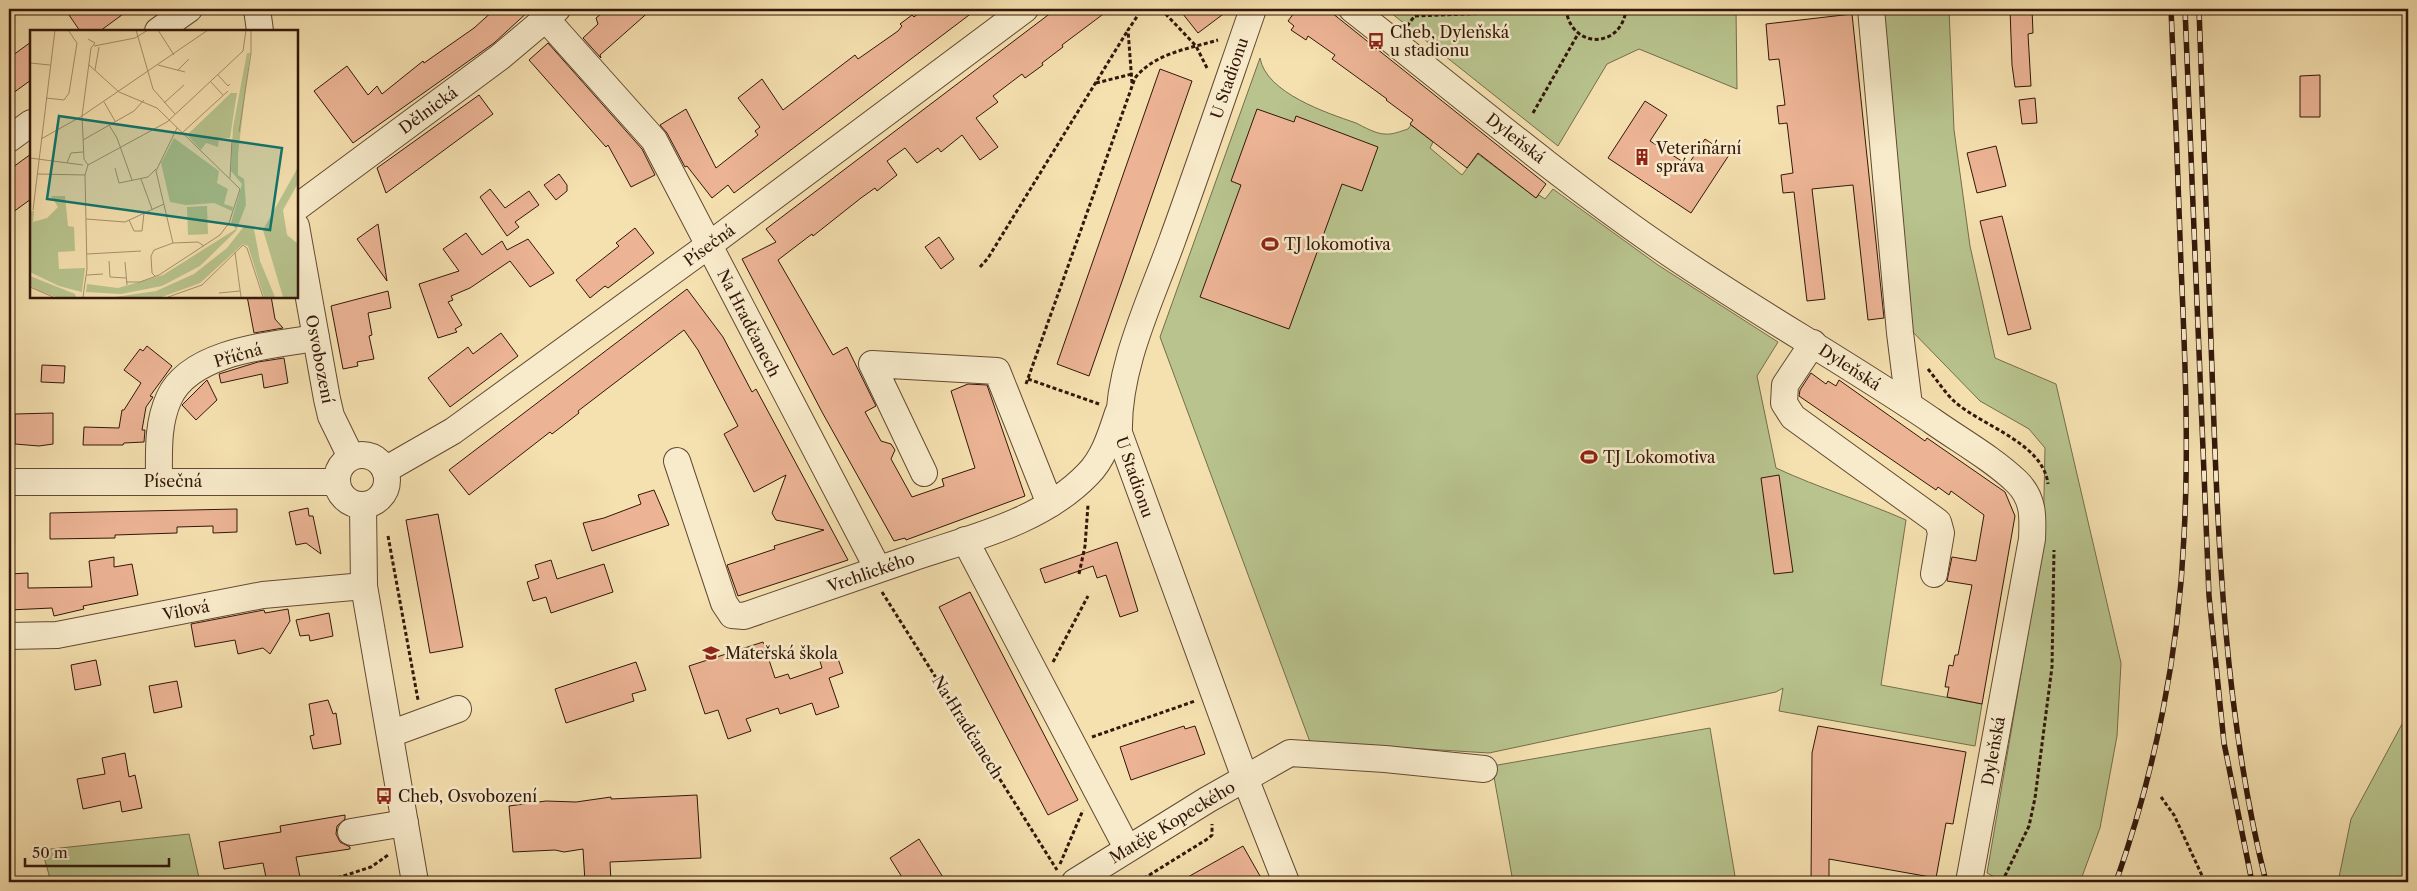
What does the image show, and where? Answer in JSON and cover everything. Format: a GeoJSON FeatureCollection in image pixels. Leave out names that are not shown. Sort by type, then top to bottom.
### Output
{"type":"FeatureCollection","features":[{"type":"Feature","properties":{"kind":"street"},"geometry":{"type":"LineString","coordinates":[[159,30],[189,9]]}},
{"type":"Feature","properties":{"kind":"street"},"geometry":{"type":"LineString","coordinates":[[257,9],[260,30]]}},
{"type":"Feature","properties":{"kind":"street","name":"Písečná"},"geometry":{"type":"LineString","coordinates":[[385,470],[453,431],[709,245],[1025,9]]}},
{"type":"Feature","properties":{"kind":"street","name":"U Stadionu"},"geometry":{"type":"LineString","coordinates":[[1252,9],[1205,149],[1136,343],[1120,396],[1119,433],[1245,778],[1286,882]]}},
{"type":"Feature","properties":{"kind":"street","name":"Dyleňská"},"geometry":{"type":"LineString","coordinates":[[1352,9],[1568,179],[1656,244],[1909,405],[2009,476],[2027,494],[2033,511],[2029,562],[1969,882]]}},
{"type":"Feature","properties":{"kind":"street"},"geometry":{"type":"LineString","coordinates":[[1872,9],[1900,333],[1909,405]]}},
{"type":"Feature","properties":{"kind":"street","name":"Na Hradčanech"},"geometry":{"type":"LineString","coordinates":[[552,14],[645,129],[660,153],[709,245],[874,571]]}},
{"type":"Feature","properties":{"kind":"street","name":"Dělnická"},"geometry":{"type":"LineString","coordinates":[[298,207],[500,57],[552,14]]}},
{"type":"Feature","properties":{"kind":"street"},"geometry":{"type":"LineString","coordinates":[[9,139],[30,124]]}},
{"type":"Feature","properties":{"kind":"street","name":"Osvobození"},"geometry":{"type":"LineString","coordinates":[[298,237],[331,416],[351,457]]}},
{"type":"Feature","properties":{"kind":"street","name":"Příčná"},"geometry":{"type":"LineString","coordinates":[[159,481],[159,444],[163,416],[169,397],[190,374],[217,358],[233,353],[316,338]]}},
{"type":"Feature","properties":{"kind":"street"},"geometry":{"type":"LineString","coordinates":[[1813,343],[1785,385],[1784,403],[1793,417],[1938,522],[1941,533],[1934,574]]}},
{"type":"Feature","properties":{"kind":"street"},"geometry":{"type":"LineString","coordinates":[[924,473],[872,364],[998,371],[1050,504]]}},
{"type":"Feature","properties":{"kind":"street","name":"Vrchlického"},"geometry":{"type":"LineString","coordinates":[[677,461],[724,603],[732,615],[744,616],[1021,520],[1050,504],[1089,473],[1104,449],[1119,410]]}},
{"type":"Feature","properties":{"kind":"street"},"geometry":{"type":"LineString","coordinates":[[371,456],[385,470],[387,483],[385,492],[379,499],[363,506],[346,500],[340,493],[336,482],[340,467],[351,457],[371,456]]}},
{"type":"Feature","properties":{"kind":"street","name":"Písečná"},"geometry":{"type":"LineString","coordinates":[[9,482],[336,482]]}},
{"type":"Feature","properties":{"kind":"street"},"geometry":{"type":"LineString","coordinates":[[363,506],[364,586],[415,882]]}},
{"type":"Feature","properties":{"kind":"street"},"geometry":{"type":"LineString","coordinates":[[965,540],[1127,848]]}},
{"type":"Feature","properties":{"kind":"street","name":"Vilová"},"geometry":{"type":"LineString","coordinates":[[9,636],[56,635],[263,595],[364,586]]}},
{"type":"Feature","properties":{"kind":"street"},"geometry":{"type":"LineString","coordinates":[[390,734],[458,710]]}},
{"type":"Feature","properties":{"kind":"street","name":"Matěje Kopeckého"},"geometry":{"type":"LineString","coordinates":[[1065,876],[1127,848],[1290,753],[1385,758],[1484,769]]}},
{"type":"Feature","properties":{"kind":"street"},"geometry":{"type":"LineString","coordinates":[[351,832],[406,830]]}},
{"type":"Feature","properties":{"kind":"path"},"geometry":{"type":"LineString","coordinates":[[980,267],[988,258],[1142,9]]}},
{"type":"Feature","properties":{"kind":"path"},"geometry":{"type":"LineString","coordinates":[[1161,9],[1196,46]]}},
{"type":"Feature","properties":{"kind":"path"},"geometry":{"type":"LineString","coordinates":[[1415,16],[1566,9],[1567,19],[1578,34],[1586,38],[1605,38],[1620,27],[1626,9]]}},
{"type":"Feature","properties":{"kind":"path"},"geometry":{"type":"LineString","coordinates":[[1128,30],[1132,84]]}},
{"type":"Feature","properties":{"kind":"path"},"geometry":{"type":"LineString","coordinates":[[1533,113],[1578,34]]}},
{"type":"Feature","properties":{"kind":"path"},"geometry":{"type":"LineString","coordinates":[[1015,416],[1132,84],[1144,67],[1156,59],[1223,38]]}},
{"type":"Feature","properties":{"kind":"path"},"geometry":{"type":"LineString","coordinates":[[1095,83],[1132,74]]}},
{"type":"Feature","properties":{"kind":"path"},"geometry":{"type":"LineString","coordinates":[[1028,379],[1119,410]]}},
{"type":"Feature","properties":{"kind":"path"},"geometry":{"type":"LineString","coordinates":[[1079,574],[1085,546],[1089,473]]}},
{"type":"Feature","properties":{"kind":"path"},"geometry":{"type":"LineString","coordinates":[[388,536],[422,722]]}},
{"type":"Feature","properties":{"kind":"path","name":"Na Hradčanech"},"geometry":{"type":"LineString","coordinates":[[874,571],[1065,876]]}},
{"type":"Feature","properties":{"kind":"path"},"geometry":{"type":"LineString","coordinates":[[1041,684],[1088,596]]}},
{"type":"Feature","properties":{"kind":"path"},"geometry":{"type":"LineString","coordinates":[[1072,744],[1214,694]]}},
{"type":"Feature","properties":{"kind":"path"},"geometry":{"type":"LineString","coordinates":[[1065,876],[1093,784]]}},
{"type":"Feature","properties":{"kind":"path"},"geometry":{"type":"LineString","coordinates":[[2161,798],[2174,815],[2205,882]]}},
{"type":"Feature","properties":{"kind":"path"},"geometry":{"type":"LineString","coordinates":[[1138,882],[1210,838],[1212,835],[1211,816],[1207,800]]}},
{"type":"Feature","properties":{"kind":"path"},"geometry":{"type":"LineString","coordinates":[[325,882],[371,867],[406,830]]}},
{"type":"Feature","properties":{"kind":"green space"},"geometry":{"type":"Polygon","coordinates":[[[1386,9],[1736,9],[1737,89],[1639,49],[1607,64],[1558,146],[1386,9]]]}},
{"type":"Feature","properties":{"kind":"green space"},"geometry":{"type":"Polygon","coordinates":[[[1877,9],[1949,9],[1954,130],[1970,246],[1995,358],[2056,384],[2121,663],[2117,736],[2100,828],[2080,882],[2004,882],[1987,873],[2043,545],[2045,448],[2029,429],[1980,401],[1907,326],[1877,9]]]}},
{"type":"Feature","properties":{"kind":"green space"},"geometry":{"type":"Polygon","coordinates":[[[1260,58],[1273,82],[1299,100],[1314,107],[1381,134],[1396,133],[1408,129],[1411,125],[1433,142],[1430,148],[1462,175],[1478,154],[1536,198],[1539,195],[1545,199],[1553,189],[1658,265],[1778,342],[1757,376],[1776,468],[1906,520],[1881,685],[1982,704],[1975,746],[1779,711],[1783,688],[1776,692],[1489,753],[1310,742],[1160,337],[1260,58]]]}},
{"type":"Feature","properties":{"kind":"green space"},"geometry":{"type":"Polygon","coordinates":[[[2408,713],[2408,882],[2338,882],[2351,819],[2408,713]]]}},
{"type":"Feature","properties":{"kind":"green space"},"geometry":{"type":"Polygon","coordinates":[[[1710,728],[1736,882],[1513,882],[1492,766],[1710,728]]]}},
{"type":"Feature","properties":{"kind":"green space"},"geometry":{"type":"Polygon","coordinates":[[[189,834],[200,882],[51,882],[42,850],[189,834]]]}},
{"type":"Feature","properties":{"kind":"building"},"geometry":{"type":"Polygon","coordinates":[[[78,9],[130,9],[101,30],[79,30],[69,15],[78,9]]]}},
{"type":"Feature","properties":{"kind":"building"},"geometry":{"type":"Polygon","coordinates":[[[495,9],[531,9],[494,43],[353,143],[314,91],[347,66],[368,95],[377,86],[382,94],[423,61],[424,63],[474,28],[495,9]]]}},
{"type":"Feature","properties":{"kind":"building"},"geometry":{"type":"Polygon","coordinates":[[[607,9],[652,9],[600,55],[601,58],[583,38],[598,24],[596,18],[607,9]]]}},
{"type":"Feature","properties":{"kind":"building"},"geometry":{"type":"Polygon","coordinates":[[[924,9],[977,9],[734,193],[728,185],[712,198],[687,166],[685,167],[667,133],[660,125],[686,109],[716,168],[758,135],[755,131],[760,127],[738,98],[762,79],[783,110],[855,55],[858,59],[898,31],[902,26],[900,24],[924,9]]]}},
{"type":"Feature","properties":{"kind":"building"},"geometry":{"type":"Polygon","coordinates":[[[1056,9],[1110,9],[1062,45],[1063,47],[1042,63],[1043,65],[1025,78],[1022,74],[993,96],[998,102],[976,118],[998,147],[980,160],[962,135],[941,152],[938,148],[917,163],[905,148],[887,161],[897,175],[877,191],[875,188],[861,198],[813,236],[812,234],[778,260],[833,355],[847,347],[876,406],[865,412],[881,441],[891,444],[895,450],[891,459],[912,497],[944,486],[942,479],[975,468],[951,391],[968,384],[987,385],[1025,496],[906,540],[905,538],[894,541],[822,412],[742,259],[776,242],[766,229],[1056,9]]]}},
{"type":"Feature","properties":{"kind":"building"},"geometry":{"type":"Polygon","coordinates":[[[1179,9],[1230,9],[1198,33],[1179,9]]]}},
{"type":"Feature","properties":{"kind":"building"},"geometry":{"type":"Polygon","coordinates":[[[1297,9],[1327,9],[1546,184],[1536,198],[1478,153],[1467,168],[1410,124],[1413,120],[1387,99],[1332,59],[1335,55],[1308,36],[1306,40],[1291,30],[1294,26],[1288,21],[1297,9]]]}},
{"type":"Feature","properties":{"kind":"building"},"geometry":{"type":"Polygon","coordinates":[[[2010,9],[2032,9],[2033,33],[2028,34],[2031,86],[2015,87],[2012,65],[2010,9]]]}},
{"type":"Feature","properties":{"kind":"building"},"geometry":{"type":"Polygon","coordinates":[[[1852,14],[1884,318],[1868,320],[1853,185],[1812,189],[1825,299],[1807,301],[1794,192],[1783,193],[1781,175],[1793,173],[1787,123],[1779,124],[1777,106],[1785,105],[1779,59],[1769,60],[1766,24],[1852,14]]]}},
{"type":"Feature","properties":{"kind":"building"},"geometry":{"type":"Polygon","coordinates":[[[30,43],[30,81],[9,96],[9,58],[30,43]]]}},
{"type":"Feature","properties":{"kind":"building"},"geometry":{"type":"Polygon","coordinates":[[[548,43],[642,149],[655,175],[631,187],[608,145],[606,147],[529,60],[548,43]]]}},
{"type":"Feature","properties":{"kind":"building"},"geometry":{"type":"Polygon","coordinates":[[[1160,69],[1192,81],[1089,376],[1057,364],[1160,69]]]}},
{"type":"Feature","properties":{"kind":"building"},"geometry":{"type":"Polygon","coordinates":[[[2320,75],[2320,117],[2300,117],[2300,76],[2320,75]]]}},
{"type":"Feature","properties":{"kind":"building"},"geometry":{"type":"Polygon","coordinates":[[[479,95],[493,114],[386,193],[377,168],[479,95]]]}},
{"type":"Feature","properties":{"kind":"building"},"geometry":{"type":"Polygon","coordinates":[[[2035,98],[2037,123],[2022,124],[2019,100],[2035,98]]]}},
{"type":"Feature","properties":{"kind":"building","name":"Veterinární správa"},"geometry":{"type":"Polygon","coordinates":[[[1645,101],[1667,115],[1650,141],[1688,165],[1705,139],[1729,155],[1691,213],[1608,158],[1645,101]]]}},
{"type":"Feature","properties":{"kind":"building","name":"TJ lokomotiva"},"geometry":{"type":"Polygon","coordinates":[[[1257,109],[1294,122],[1296,116],[1378,147],[1362,191],[1342,184],[1289,329],[1200,297],[1241,185],[1231,181],[1257,109]]]}},
{"type":"Feature","properties":{"kind":"building"},"geometry":{"type":"Polygon","coordinates":[[[1996,146],[2006,186],[1977,193],[1967,153],[1996,146]]]}},
{"type":"Feature","properties":{"kind":"building"},"geometry":{"type":"Polygon","coordinates":[[[30,155],[30,200],[9,215],[9,170],[30,155]]]}},
{"type":"Feature","properties":{"kind":"building"},"geometry":{"type":"Polygon","coordinates":[[[559,174],[567,185],[567,191],[556,200],[544,185],[559,174]]]}},
{"type":"Feature","properties":{"kind":"building"},"geometry":{"type":"Polygon","coordinates":[[[490,189],[505,208],[529,191],[539,205],[515,222],[519,227],[507,236],[480,197],[490,189]]]}},
{"type":"Feature","properties":{"kind":"building"},"geometry":{"type":"Polygon","coordinates":[[[2002,216],[2031,329],[2008,335],[1980,221],[2002,216]]]}},
{"type":"Feature","properties":{"kind":"building"},"geometry":{"type":"Polygon","coordinates":[[[378,224],[387,281],[357,239],[378,224]]]}},
{"type":"Feature","properties":{"kind":"building"},"geometry":{"type":"Polygon","coordinates":[[[635,228],[654,253],[608,288],[605,286],[590,298],[576,280],[619,246],[616,243],[635,228]]]}},
{"type":"Feature","properties":{"kind":"building"},"geometry":{"type":"Polygon","coordinates":[[[466,233],[482,255],[502,241],[507,250],[528,239],[554,273],[530,287],[510,261],[470,288],[451,296],[453,300],[448,302],[462,325],[455,329],[457,332],[438,338],[419,284],[459,271],[443,249],[466,233]]]}},
{"type":"Feature","properties":{"kind":"building"},"geometry":{"type":"Polygon","coordinates":[[[939,237],[954,259],[941,269],[925,247],[939,237]]]}},
{"type":"Feature","properties":{"kind":"building"},"geometry":{"type":"Polygon","coordinates":[[[687,289],[723,337],[752,392],[756,389],[848,560],[738,596],[727,565],[775,549],[774,546],[824,530],[776,520],[772,513],[786,475],[754,492],[724,434],[738,426],[698,350],[684,330],[578,411],[579,413],[552,434],[550,432],[469,495],[449,470],[687,289]]]}},
{"type":"Feature","properties":{"kind":"building"},"geometry":{"type":"Polygon","coordinates":[[[388,291],[391,308],[368,313],[372,335],[369,336],[374,359],[357,362],[358,366],[343,369],[331,306],[388,291]]]}},
{"type":"Feature","properties":{"kind":"building"},"geometry":{"type":"Polygon","coordinates":[[[247,298],[271,298],[275,319],[283,328],[254,333],[247,298]]]}},
{"type":"Feature","properties":{"kind":"building"},"geometry":{"type":"Polygon","coordinates":[[[501,333],[518,356],[450,407],[428,378],[468,347],[473,354],[501,333]]]}},
{"type":"Feature","properties":{"kind":"building"},"geometry":{"type":"Polygon","coordinates":[[[147,346],[172,366],[150,396],[153,397],[146,407],[142,430],[145,430],[144,442],[124,443],[123,445],[83,445],[84,427],[119,428],[122,410],[124,410],[141,383],[124,370],[140,349],[143,351],[147,346]]]}},
{"type":"Feature","properties":{"kind":"building"},"geometry":{"type":"Polygon","coordinates":[[[284,358],[288,383],[264,388],[262,374],[221,383],[219,374],[258,362],[284,358]]]}},
{"type":"Feature","properties":{"kind":"building"},"geometry":{"type":"Polygon","coordinates":[[[42,365],[65,366],[64,383],[41,382],[42,365]]]}},
{"type":"Feature","properties":{"kind":"building"},"geometry":{"type":"Polygon","coordinates":[[[1811,373],[1826,384],[1828,381],[1836,386],[1839,380],[1925,441],[1927,438],[2005,492],[2015,516],[1982,704],[1947,697],[1949,687],[1945,687],[1949,665],[1953,666],[1955,655],[1958,655],[1972,585],[1947,581],[1952,557],[1976,561],[1984,515],[1951,491],[1949,495],[1938,487],[1936,490],[1799,396],[1800,390],[1811,373]]]}},
{"type":"Feature","properties":{"kind":"building"},"geometry":{"type":"Polygon","coordinates":[[[207,380],[217,400],[196,420],[182,405],[207,380]]]}},
{"type":"Feature","properties":{"kind":"building"},"geometry":{"type":"Polygon","coordinates":[[[53,413],[53,444],[39,446],[15,444],[15,414],[53,413]]]}},
{"type":"Feature","properties":{"kind":"building"},"geometry":{"type":"Polygon","coordinates":[[[1779,475],[1793,572],[1774,574],[1761,478],[1779,475]]]}},
{"type":"Feature","properties":{"kind":"building"},"geometry":{"type":"Polygon","coordinates":[[[654,490],[669,525],[592,551],[583,523],[604,518],[641,504],[638,495],[654,490]]]}},
{"type":"Feature","properties":{"kind":"building"},"geometry":{"type":"Polygon","coordinates":[[[308,508],[309,516],[313,516],[321,554],[306,543],[296,545],[289,512],[308,508]]]}},
{"type":"Feature","properties":{"kind":"building"},"geometry":{"type":"Polygon","coordinates":[[[237,509],[237,532],[213,533],[213,526],[177,527],[177,533],[115,535],[115,538],[50,539],[50,513],[237,509]]]}},
{"type":"Feature","properties":{"kind":"building"},"geometry":{"type":"Polygon","coordinates":[[[438,514],[463,647],[430,653],[406,520],[438,514]]]}},
{"type":"Feature","properties":{"kind":"building"},"geometry":{"type":"Polygon","coordinates":[[[1117,542],[1138,611],[1120,617],[1106,575],[1097,578],[1093,566],[1045,583],[1040,569],[1117,542]]]}},
{"type":"Feature","properties":{"kind":"building"},"geometry":{"type":"Polygon","coordinates":[[[114,557],[114,567],[132,564],[138,595],[83,606],[84,609],[54,616],[52,608],[9,610],[9,574],[28,573],[28,588],[92,587],[89,561],[114,557]]]}},
{"type":"Feature","properties":{"kind":"building"},"geometry":{"type":"Polygon","coordinates":[[[551,560],[557,579],[604,564],[613,592],[551,613],[546,597],[533,601],[527,582],[539,578],[535,565],[551,560]]]}},
{"type":"Feature","properties":{"kind":"building"},"geometry":{"type":"Polygon","coordinates":[[[970,592],[1078,800],[1048,815],[939,607],[970,592]]]}},
{"type":"Feature","properties":{"kind":"building"},"geometry":{"type":"Polygon","coordinates":[[[288,609],[290,621],[270,654],[263,648],[238,654],[235,640],[195,647],[191,624],[264,610],[265,613],[288,609]]]}},
{"type":"Feature","properties":{"kind":"building"},"geometry":{"type":"Polygon","coordinates":[[[329,613],[333,636],[310,641],[309,635],[300,636],[296,620],[329,613]]]}},
{"type":"Feature","properties":{"kind":"building"},"geometry":{"type":"Polygon","coordinates":[[[763,642],[775,678],[788,674],[790,679],[822,668],[819,658],[836,653],[843,673],[829,678],[839,707],[816,715],[812,703],[780,714],[778,708],[746,719],[751,731],[728,739],[718,710],[705,714],[689,666],[763,642]]]}},
{"type":"Feature","properties":{"kind":"building"},"geometry":{"type":"Polygon","coordinates":[[[96,660],[101,685],[75,690],[71,665],[96,660]]]}},
{"type":"Feature","properties":{"kind":"building"},"geometry":{"type":"Polygon","coordinates":[[[636,662],[646,690],[632,694],[634,701],[566,723],[555,689],[636,662]]]}},
{"type":"Feature","properties":{"kind":"building"},"geometry":{"type":"Polygon","coordinates":[[[177,681],[182,707],[154,713],[149,686],[177,681]]]}},
{"type":"Feature","properties":{"kind":"building"},"geometry":{"type":"Polygon","coordinates":[[[328,700],[333,714],[336,713],[341,744],[313,749],[310,736],[314,735],[309,704],[328,700]]]}},
{"type":"Feature","properties":{"kind":"building"},"geometry":{"type":"Polygon","coordinates":[[[1184,726],[1185,729],[1195,726],[1205,754],[1131,780],[1120,747],[1184,726]]]}},
{"type":"Feature","properties":{"kind":"building"},"geometry":{"type":"Polygon","coordinates":[[[1818,726],[1966,752],[1953,824],[1946,823],[1936,878],[1829,859],[1829,882],[1811,882],[1812,753],[1818,726]]]}},
{"type":"Feature","properties":{"kind":"building"},"geometry":{"type":"Polygon","coordinates":[[[125,753],[129,777],[135,775],[142,808],[122,812],[120,801],[83,809],[77,779],[105,774],[102,758],[125,753]]]}},
{"type":"Feature","properties":{"kind":"building"},"geometry":{"type":"Polygon","coordinates":[[[697,795],[701,858],[610,862],[611,882],[585,882],[583,849],[564,852],[555,850],[513,852],[509,806],[546,801],[576,802],[611,797],[611,799],[697,795]]]}},
{"type":"Feature","properties":{"kind":"building"},"geometry":{"type":"Polygon","coordinates":[[[345,815],[345,819],[337,826],[336,834],[340,842],[350,847],[350,849],[296,857],[301,882],[267,882],[263,863],[224,869],[219,842],[281,832],[280,826],[345,815]]]}},
{"type":"Feature","properties":{"kind":"building"},"geometry":{"type":"Polygon","coordinates":[[[919,839],[946,882],[905,882],[890,858],[919,839]]]}},
{"type":"Feature","properties":{"kind":"building"},"geometry":{"type":"Polygon","coordinates":[[[1243,846],[1260,876],[1249,882],[1179,882],[1243,846]]]}},
{"type":"Feature","properties":{"kind":"railway"},"geometry":{"type":"LineString","coordinates":[[2116,882],[2142,798],[2163,711],[2177,624],[2184,536],[2186,400],[2171,9]]}},
{"type":"Feature","properties":{"kind":"railway"},"geometry":{"type":"LineString","coordinates":[[2185,9],[2209,596],[2224,743],[2252,882]]}},
{"type":"Feature","properties":{"kind":"railway"},"geometry":{"type":"LineString","coordinates":[[2199,9],[2221,563],[2232,692],[2252,819],[2266,882]]}},
{"type":"Feature","properties":{"kind":"place","name":"Cheb, Dyleňská u stadionu"},"geometry":{"type":"Point","coordinates":[1376,41]}},
{"type":"Feature","properties":{"kind":"place","name":"Veterinární správa"},"geometry":{"type":"Point","coordinates":[1642,157]}},
{"type":"Feature","properties":{"kind":"place","name":"TJ lokomotiva"},"geometry":{"type":"Point","coordinates":[1270,244]}},
{"type":"Feature","properties":{"kind":"place","name":"TJ Lokomotiva"},"geometry":{"type":"Point","coordinates":[1589,457]}},
{"type":"Feature","properties":{"kind":"place","name":"Mateřská škola"},"geometry":{"type":"Point","coordinates":[711,653]}},
{"type":"Feature","properties":{"kind":"place","name":"Cheb, Osvobození"},"geometry":{"type":"Point","coordinates":[384,796]}}]}
